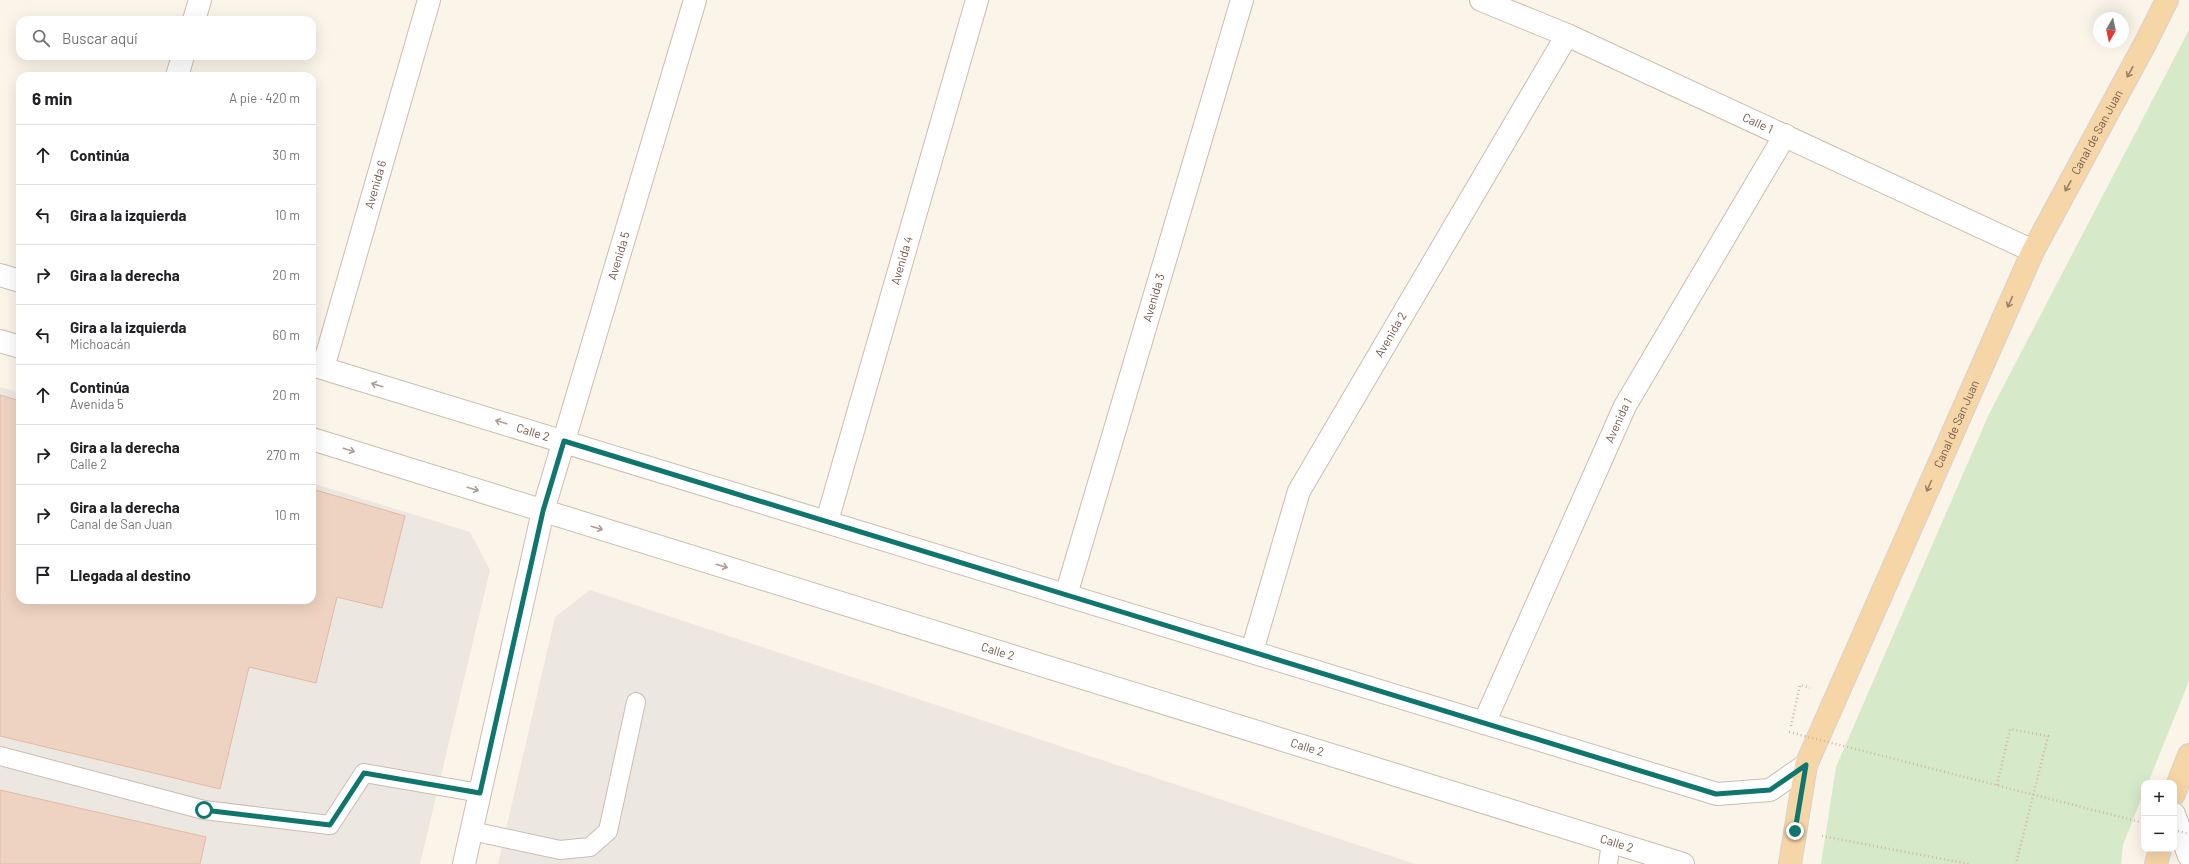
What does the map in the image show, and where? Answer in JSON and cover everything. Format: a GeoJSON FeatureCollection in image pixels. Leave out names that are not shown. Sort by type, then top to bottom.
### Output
{"type":"FeatureCollection","features":[{"type":"Feature","properties":{"kind":"main road","name":"Canal de San Juan"},"geometry":{"type":"LineString","coordinates":[[1790,864],[1806,765],[2032,250],[2146,42],[2167,0]]}},
{"type":"Feature","properties":{"kind":"main road"},"geometry":{"type":"LineString","coordinates":[[2146,42],[2184,0]]}},
{"type":"Feature","properties":{"kind":"main road"},"geometry":{"type":"LineString","coordinates":[[2177,786],[2189,755]]}},
{"type":"Feature","properties":{"kind":"main road"},"geometry":{"type":"LineString","coordinates":[[2156,864],[2159,852]]}},
{"type":"Feature","properties":{"kind":"street"},"geometry":{"type":"LineString","coordinates":[[195,16],[200,0]]}},
{"type":"Feature","properties":{"kind":"street","name":"Avenida 6"},"geometry":{"type":"LineString","coordinates":[[318,367],[429,0]]}},
{"type":"Feature","properties":{"kind":"street","name":"Avenida 5"},"geometry":{"type":"LineString","coordinates":[[464,864],[543,511],[695,0]]}},
{"type":"Feature","properties":{"kind":"street","name":"Avenida 4"},"geometry":{"type":"LineString","coordinates":[[827,521],[977,0]]}},
{"type":"Feature","properties":{"kind":"street","name":"Avenida 3"},"geometry":{"type":"LineString","coordinates":[[1066,595],[1242,0]]}},
{"type":"Feature","properties":{"kind":"street","name":"Calle 1"},"geometry":{"type":"LineString","coordinates":[[1481,0],[1566,35],[2032,250]]}},
{"type":"Feature","properties":{"kind":"street","name":"Avenida 2"},"geometry":{"type":"LineString","coordinates":[[1252,651],[1299,491],[1566,35]]}},
{"type":"Feature","properties":{"kind":"street"},"geometry":{"type":"LineString","coordinates":[[178,72],[182,60]]}},
{"type":"Feature","properties":{"kind":"street","name":"Avenida 1"},"geometry":{"type":"LineString","coordinates":[[1484,723],[1625,406],[1785,135]]}},
{"type":"Feature","properties":{"kind":"street"},"geometry":{"type":"LineString","coordinates":[[0,275],[16,280]]}},
{"type":"Feature","properties":{"kind":"street"},"geometry":{"type":"LineString","coordinates":[[0,341],[16,346]]}},
{"type":"Feature","properties":{"kind":"street","name":"Calle 2"},"geometry":{"type":"LineString","coordinates":[[318,367],[827,521],[1716,794],[1770,790],[1806,765]]}},
{"type":"Feature","properties":{"kind":"street","name":"Calle 2"},"geometry":{"type":"LineString","coordinates":[[316,440],[1683,864]]}},
{"type":"Feature","properties":{"kind":"street"},"geometry":{"type":"LineString","coordinates":[[2175,816],[2189,856]]}},
{"type":"Feature","properties":{"kind":"lane"},"geometry":{"type":"LineString","coordinates":[[472,831],[560,850],[590,847],[608,831],[636,702]]}},
{"type":"Feature","properties":{"kind":"lane"},"geometry":{"type":"LineString","coordinates":[[0,756],[204,810],[330,825],[364,773],[480,793]]}},
{"type":"Feature","properties":{"kind":"lane"},"geometry":{"type":"LineString","coordinates":[[1608,864],[1611,842]]}},
{"type":"Feature","properties":{"kind":"path"},"geometry":{"type":"LineString","coordinates":[[1800,685],[1789,732],[2141,822]]}},
{"type":"Feature","properties":{"kind":"path"},"geometry":{"type":"LineString","coordinates":[[1997,785],[2010,729],[2048,736],[2016,864]]}},
{"type":"Feature","properties":{"kind":"path"},"geometry":{"type":"LineString","coordinates":[[1795,831],[1969,864]]}},
{"type":"Feature","properties":{"kind":"path"},"geometry":{"type":"LineString","coordinates":[[2177,831],[2189,834]]}},
{"type":"Feature","properties":{"kind":"shaded area"},"geometry":{"type":"Polygon","coordinates":[[[0,387],[16,392],[16,604],[316,604],[316,484],[470,532],[490,570],[420,864],[0,864],[0,387]]]}},
{"type":"Feature","properties":{"kind":"shaded area"},"geometry":{"type":"Polygon","coordinates":[[[590,590],[1415,864],[498,864],[555,617],[590,590]]]}},
{"type":"Feature","properties":{"kind":"green space"},"geometry":{"type":"Polygon","coordinates":[[[2189,30],[2189,681],[2149,780],[2141,780],[2141,800],[2123,845],[2121,864],[1821,864],[1836,767],[1989,414],[2189,30]]]}},
{"type":"Feature","properties":{"kind":"building"},"geometry":{"type":"Polygon","coordinates":[[[0,395],[16,400],[16,604],[316,604],[316,490],[405,516],[382,608],[337,597],[316,683],[249,667],[220,789],[0,736],[0,395]]]}},
{"type":"Feature","properties":{"kind":"building"},"geometry":{"type":"Polygon","coordinates":[[[0,790],[206,837],[200,864],[0,864],[0,790]]]}},
{"type":"Feature","properties":{"kind":"route"},"geometry":{"type":"LineString","coordinates":[[204,810],[330,825],[364,773],[424,782],[480,793],[500,711],[543,511],[564,441],[1716,794],[1770,790],[1806,765],[1795,831]]}}]}
